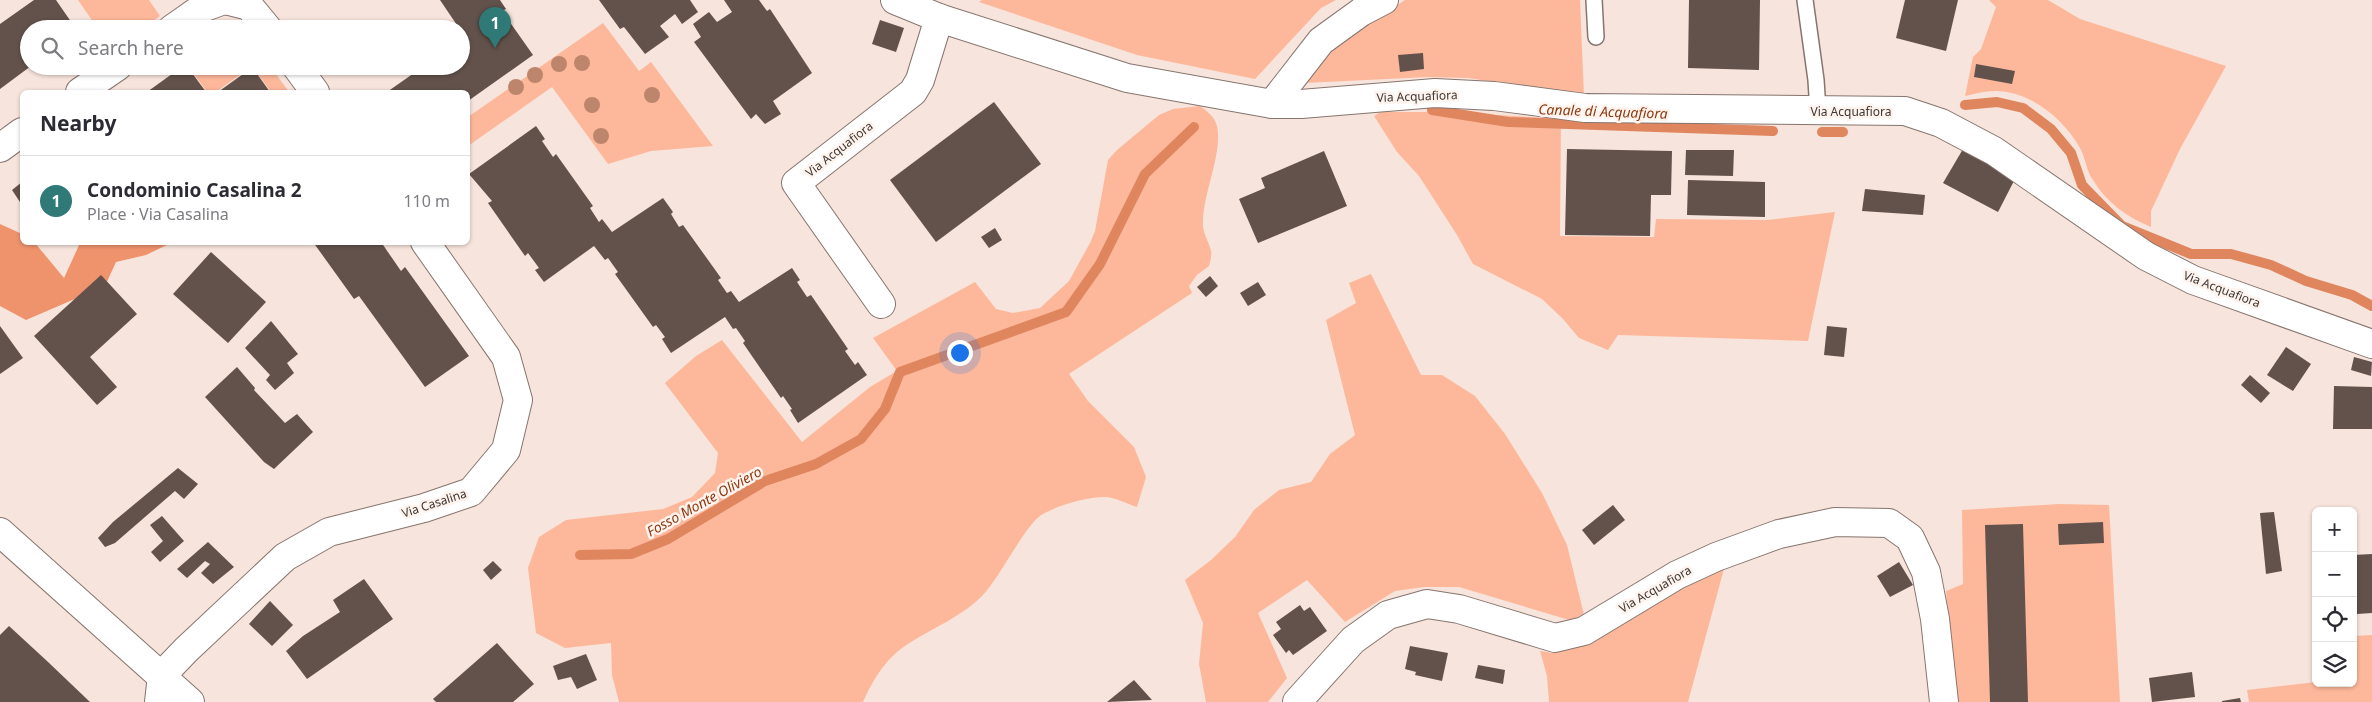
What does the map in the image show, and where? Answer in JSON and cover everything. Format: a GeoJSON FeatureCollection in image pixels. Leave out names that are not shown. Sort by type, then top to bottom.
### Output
{"type":"FeatureCollection","features":[{"type":"Feature","properties":{"kind":"street"},"geometry":{"type":"LineString","coordinates":[[185,20],[202,8],[224,0],[249,6],[261,20]]}},
{"type":"Feature","properties":{"kind":"street","name":"Via Acquafiora"},"geometry":{"type":"LineString","coordinates":[[895,0],[939,18],[1127,78],[1272,104],[1301,104],[1434,93],[1494,96],[1586,108],[1818,111],[1905,110],[1941,123],[1994,151],[2154,260],[2193,280],[2372,344]]}},
{"type":"Feature","properties":{"kind":"street"},"geometry":{"type":"LineString","coordinates":[[1272,104],[1321,40],[1361,12],[1384,0]]}},
{"type":"Feature","properties":{"kind":"street","name":"Via Acquafiora"},"geometry":{"type":"LineString","coordinates":[[881,304],[796,183],[913,92],[920,80],[939,18]]}},
{"type":"Feature","properties":{"kind":"street"},"geometry":{"type":"LineString","coordinates":[[83,90],[105,75]]}},
{"type":"Feature","properties":{"kind":"street"},"geometry":{"type":"LineString","coordinates":[[303,75],[314,90]]}},
{"type":"Feature","properties":{"kind":"street"},"geometry":{"type":"LineString","coordinates":[[0,148],[20,133]]}},
{"type":"Feature","properties":{"kind":"street","name":"Via Casalina"},"geometry":{"type":"LineString","coordinates":[[162,675],[285,557],[329,532],[424,508],[471,492],[506,450],[518,400],[506,356],[427,245]]}},
{"type":"Feature","properties":{"kind":"street","name":"Via Acquafiora"},"geometry":{"type":"LineString","coordinates":[[1297,702],[1353,640],[1388,615],[1427,604],[1459,609],[1555,638],[1584,631],[1677,574],[1716,557],[1779,534],[1835,522],[1889,523],[1910,538],[1926,572],[1944,702]]}},
{"type":"Feature","properties":{"kind":"street"},"geometry":{"type":"LineString","coordinates":[[0,532],[190,702]]}},
{"type":"Feature","properties":{"kind":"street"},"geometry":{"type":"LineString","coordinates":[[159,702],[162,675]]}},
{"type":"Feature","properties":{"kind":"lane"},"geometry":{"type":"LineString","coordinates":[[1594,0],[1596,37]]}},
{"type":"Feature","properties":{"kind":"lane"},"geometry":{"type":"LineString","coordinates":[[1805,0],[1816,80],[1818,111]]}},
{"type":"Feature","properties":{"kind":"shaded area"},"geometry":{"type":"Polygon","coordinates":[[[78,0],[149,0],[160,16],[154,20],[92,20],[78,0]]]}},
{"type":"Feature","properties":{"kind":"shaded area"},"geometry":{"type":"Polygon","coordinates":[[[982,0],[1336,0],[1321,8],[1255,79],[1137,55],[979,2],[982,0]]]}},
{"type":"Feature","properties":{"kind":"shaded area"},"geometry":{"type":"Polygon","coordinates":[[[1405,0],[1580,0],[1584,96],[1468,78],[1428,77],[1305,83],[1334,47],[1405,0]]]}},
{"type":"Feature","properties":{"kind":"shaded area"},"geometry":{"type":"Polygon","coordinates":[[[1989,0],[2048,0],[2080,19],[2226,66],[2180,149],[2151,211],[2151,227],[2126,214],[2105,196],[2087,169],[2082,152],[2073,137],[2044,108],[2033,101],[2008,92],[1991,91],[1965,96],[1973,57],[1981,49],[1996,7],[1989,0]]]}},
{"type":"Feature","properties":{"kind":"shaded area"},"geometry":{"type":"Polygon","coordinates":[[[603,23],[639,71],[651,62],[713,146],[651,151],[608,164],[552,87],[470,145],[470,116],[603,23]]]}},
{"type":"Feature","properties":{"kind":"shaded area"},"geometry":{"type":"Polygon","coordinates":[[[195,75],[240,75],[219,90],[206,90],[195,75]]]}},
{"type":"Feature","properties":{"kind":"shaded area"},"geometry":{"type":"Polygon","coordinates":[[[259,75],[277,75],[288,90],[270,90],[259,75]]]}},
{"type":"Feature","properties":{"kind":"shaded area"},"geometry":{"type":"Polygon","coordinates":[[[1200,106],[1214,120],[1218,136],[1203,222],[1211,251],[1209,266],[1197,275],[1189,286],[1192,293],[1069,374],[1088,401],[1134,447],[1146,477],[1137,507],[1113,498],[1098,497],[1073,502],[1043,514],[1028,528],[997,577],[982,596],[962,612],[897,652],[877,676],[863,702],[619,702],[612,675],[611,643],[565,648],[536,633],[528,568],[539,537],[566,520],[663,509],[692,497],[715,473],[718,453],[665,383],[696,356],[722,340],[802,442],[870,387],[897,371],[873,338],[975,282],[996,309],[1013,313],[1040,308],[1069,281],[1090,243],[1095,231],[1108,160],[1117,150],[1159,115],[1173,109],[1200,106]]]}},
{"type":"Feature","properties":{"kind":"shaded area"},"geometry":{"type":"Polygon","coordinates":[[[1380,112],[1446,112],[1561,119],[1560,236],[1654,237],[1656,219],[1767,220],[1835,212],[1808,341],[1618,335],[1608,350],[1579,338],[1542,299],[1473,264],[1457,235],[1419,176],[1397,152],[1374,116],[1380,112]]]}},
{"type":"Feature","properties":{"kind":"shaded area"},"geometry":{"type":"Polygon","coordinates":[[[0,224],[20,233],[20,245],[37,245],[64,278],[79,245],[167,245],[146,255],[116,262],[105,286],[26,320],[0,306],[0,224]]]}},
{"type":"Feature","properties":{"kind":"shaded area"},"geometry":{"type":"Polygon","coordinates":[[[1371,274],[1421,375],[1442,375],[1475,396],[1505,434],[1542,493],[1567,545],[1584,615],[1569,620],[1459,587],[1424,587],[1395,591],[1345,622],[1307,580],[1258,613],[1287,678],[1268,702],[1206,702],[1199,664],[1203,623],[1185,580],[1211,560],[1235,537],[1254,510],[1279,490],[1311,482],[1330,454],[1355,435],[1326,320],[1356,303],[1349,283],[1371,274]]]}},
{"type":"Feature","properties":{"kind":"shaded area"},"geometry":{"type":"Polygon","coordinates":[[[2059,504],[2109,505],[2120,702],[1956,702],[1946,591],[1963,584],[1962,510],[2059,504]]]}},
{"type":"Feature","properties":{"kind":"shaded area"},"geometry":{"type":"Polygon","coordinates":[[[1725,565],[1688,702],[1549,702],[1547,676],[1540,651],[1552,653],[1567,650],[1701,576],[1725,565]]]}},
{"type":"Feature","properties":{"kind":"shaded area"},"geometry":{"type":"Polygon","coordinates":[[[2372,635],[2372,702],[2249,702],[2247,690],[2312,682],[2312,687],[2357,687],[2357,636],[2372,635]]]}},
{"type":"Feature","properties":{"kind":"building"},"geometry":{"type":"Polygon","coordinates":[[[34,0],[56,0],[70,20],[20,20],[20,74],[0,89],[0,24],[34,0]]]}},
{"type":"Feature","properties":{"kind":"building"},"geometry":{"type":"Polygon","coordinates":[[[440,0],[500,0],[506,9],[502,11],[533,55],[470,100],[470,90],[390,90],[411,75],[470,75],[470,20],[454,20],[440,0]]]}},
{"type":"Feature","properties":{"kind":"building"},"geometry":{"type":"Polygon","coordinates":[[[599,0],[690,0],[698,12],[682,24],[675,14],[660,26],[669,37],[645,54],[624,27],[620,29],[599,0]]]}},
{"type":"Feature","properties":{"kind":"building"},"geometry":{"type":"Polygon","coordinates":[[[724,0],[759,0],[767,11],[770,9],[812,73],[773,101],[781,114],[765,124],[756,114],[751,119],[694,42],[701,37],[693,24],[709,12],[717,22],[732,12],[724,0]]]}},
{"type":"Feature","properties":{"kind":"building"},"geometry":{"type":"Polygon","coordinates":[[[1689,0],[1760,0],[1759,70],[1688,68],[1689,0]]]}},
{"type":"Feature","properties":{"kind":"building"},"geometry":{"type":"Polygon","coordinates":[[[1905,0],[1958,0],[1946,51],[1896,38],[1905,0]]]}},
{"type":"Feature","properties":{"kind":"building"},"geometry":{"type":"Polygon","coordinates":[[[880,20],[904,28],[896,52],[872,44],[880,20]]]}},
{"type":"Feature","properties":{"kind":"building"},"geometry":{"type":"Polygon","coordinates":[[[1423,53],[1424,69],[1400,72],[1398,55],[1423,53]]]}},
{"type":"Feature","properties":{"kind":"building"},"geometry":{"type":"Polygon","coordinates":[[[1976,64],[2015,71],[2012,84],[1974,77],[1976,64]]]}},
{"type":"Feature","properties":{"kind":"building"},"geometry":{"type":"Polygon","coordinates":[[[171,75],[194,75],[205,90],[150,90],[171,75]]]}},
{"type":"Feature","properties":{"kind":"building"},"geometry":{"type":"Polygon","coordinates":[[[242,75],[258,75],[269,90],[221,90],[242,75]]]}},
{"type":"Feature","properties":{"kind":"building"},"geometry":{"type":"Polygon","coordinates":[[[994,102],[1041,164],[936,242],[890,180],[994,102]]]}},
{"type":"Feature","properties":{"kind":"building"},"geometry":{"type":"Polygon","coordinates":[[[536,126],[545,139],[542,141],[553,157],[556,154],[593,206],[590,208],[599,222],[602,219],[612,232],[663,198],[673,212],[671,214],[679,227],[683,225],[721,278],[718,280],[727,293],[731,291],[739,302],[792,268],[800,280],[797,282],[807,297],[811,295],[848,349],[845,351],[855,365],[858,362],[867,375],[798,423],[790,410],[792,409],[783,396],[781,398],[743,343],[745,341],[736,328],[733,329],[725,317],[671,353],[662,339],[665,337],[656,325],[653,327],[615,274],[618,272],[608,258],[605,260],[594,246],[544,282],[535,270],[539,268],[528,253],[525,256],[488,203],[492,201],[470,173],[536,126]]]}},
{"type":"Feature","properties":{"kind":"building"},"geometry":{"type":"Polygon","coordinates":[[[1567,149],[1672,151],[1671,195],[1651,195],[1650,236],[1565,235],[1567,149]]]}},
{"type":"Feature","properties":{"kind":"building"},"geometry":{"type":"Polygon","coordinates":[[[1963,149],[2016,177],[1998,212],[1943,183],[1963,149]]]}},
{"type":"Feature","properties":{"kind":"building"},"geometry":{"type":"Polygon","coordinates":[[[1686,150],[1734,150],[1733,176],[1685,175],[1686,150]]]}},
{"type":"Feature","properties":{"kind":"building"},"geometry":{"type":"Polygon","coordinates":[[[1324,151],[1347,206],[1258,243],[1239,199],[1265,188],[1261,178],[1324,151]]]}},
{"type":"Feature","properties":{"kind":"building"},"geometry":{"type":"Polygon","coordinates":[[[1688,180],[1765,182],[1765,217],[1687,215],[1688,180]]]}},
{"type":"Feature","properties":{"kind":"building"},"geometry":{"type":"Polygon","coordinates":[[[20,184],[20,202],[12,190],[20,184]]]}},
{"type":"Feature","properties":{"kind":"building"},"geometry":{"type":"Polygon","coordinates":[[[1865,189],[1925,195],[1923,215],[1862,211],[1865,189]]]}},
{"type":"Feature","properties":{"kind":"building"},"geometry":{"type":"Polygon","coordinates":[[[995,228],[1002,240],[989,248],[981,237],[995,228]]]}},
{"type":"Feature","properties":{"kind":"building"},"geometry":{"type":"Polygon","coordinates":[[[315,245],[383,245],[401,271],[405,267],[469,356],[425,387],[359,296],[354,299],[315,245]]]}},
{"type":"Feature","properties":{"kind":"building"},"geometry":{"type":"Polygon","coordinates":[[[211,252],[266,302],[228,343],[173,294],[211,252]]]}},
{"type":"Feature","properties":{"kind":"building"},"geometry":{"type":"Polygon","coordinates":[[[101,275],[137,314],[90,357],[117,387],[97,405],[34,336],[101,275]]]}},
{"type":"Feature","properties":{"kind":"building"},"geometry":{"type":"Polygon","coordinates":[[[1210,276],[1218,286],[1206,297],[1197,287],[1210,276]]]}},
{"type":"Feature","properties":{"kind":"building"},"geometry":{"type":"Polygon","coordinates":[[[1258,282],[1266,295],[1248,306],[1240,293],[1258,282]]]}},
{"type":"Feature","properties":{"kind":"building"},"geometry":{"type":"Polygon","coordinates":[[[271,321],[298,354],[287,363],[294,373],[275,390],[266,380],[270,375],[245,348],[271,321]]]}},
{"type":"Feature","properties":{"kind":"building"},"geometry":{"type":"Polygon","coordinates":[[[0,326],[23,358],[0,374],[0,326]]]}},
{"type":"Feature","properties":{"kind":"building"},"geometry":{"type":"Polygon","coordinates":[[[1827,326],[1847,328],[1844,357],[1824,355],[1827,326]]]}},
{"type":"Feature","properties":{"kind":"building"},"geometry":{"type":"Polygon","coordinates":[[[2286,347],[2311,364],[2293,391],[2267,375],[2286,347]]]}},
{"type":"Feature","properties":{"kind":"building"},"geometry":{"type":"Polygon","coordinates":[[[2354,357],[2372,362],[2371,376],[2351,370],[2354,357]]]}},
{"type":"Feature","properties":{"kind":"building"},"geometry":{"type":"Polygon","coordinates":[[[237,367],[255,388],[254,390],[285,423],[297,414],[313,432],[274,469],[264,462],[205,397],[237,367]]]}},
{"type":"Feature","properties":{"kind":"building"},"geometry":{"type":"Polygon","coordinates":[[[2250,375],[2270,393],[2261,403],[2241,385],[2250,375]]]}},
{"type":"Feature","properties":{"kind":"building"},"geometry":{"type":"Polygon","coordinates":[[[2334,386],[2372,387],[2372,429],[2333,429],[2334,386]]]}},
{"type":"Feature","properties":{"kind":"building"},"geometry":{"type":"Polygon","coordinates":[[[178,468],[198,484],[184,499],[175,491],[115,543],[105,547],[98,538],[113,522],[178,468]]]}},
{"type":"Feature","properties":{"kind":"building"},"geometry":{"type":"Polygon","coordinates":[[[1613,505],[1625,520],[1594,545],[1582,530],[1613,505]]]}},
{"type":"Feature","properties":{"kind":"building"},"geometry":{"type":"Polygon","coordinates":[[[2274,512],[2282,571],[2266,574],[2260,513],[2274,512]]]}},
{"type":"Feature","properties":{"kind":"building"},"geometry":{"type":"Polygon","coordinates":[[[162,516],[184,541],[160,562],[151,552],[163,541],[150,525],[162,516]]]}},
{"type":"Feature","properties":{"kind":"building"},"geometry":{"type":"Polygon","coordinates":[[[2103,522],[2104,543],[2059,545],[2058,524],[2103,522]]]}},
{"type":"Feature","properties":{"kind":"building"},"geometry":{"type":"Polygon","coordinates":[[[2023,524],[2028,702],[1990,702],[1985,525],[2023,524]]]}},
{"type":"Feature","properties":{"kind":"building"},"geometry":{"type":"Polygon","coordinates":[[[208,542],[234,567],[213,584],[201,573],[210,564],[205,561],[187,578],[177,569],[208,542]]]}},
{"type":"Feature","properties":{"kind":"building"},"geometry":{"type":"Polygon","coordinates":[[[2372,554],[2372,613],[2357,614],[2357,555],[2372,554]]]}},
{"type":"Feature","properties":{"kind":"building"},"geometry":{"type":"Polygon","coordinates":[[[493,561],[502,570],[491,580],[483,570],[493,561]]]}},
{"type":"Feature","properties":{"kind":"building"},"geometry":{"type":"Polygon","coordinates":[[[1899,562],[1913,585],[1890,597],[1877,576],[1899,562]]]}},
{"type":"Feature","properties":{"kind":"building"},"geometry":{"type":"Polygon","coordinates":[[[364,579],[393,619],[307,679],[286,651],[303,636],[340,612],[333,600],[364,579]]]}},
{"type":"Feature","properties":{"kind":"building"},"geometry":{"type":"Polygon","coordinates":[[[270,601],[293,625],[272,646],[249,624],[270,601]]]}},
{"type":"Feature","properties":{"kind":"building"},"geometry":{"type":"Polygon","coordinates":[[[1300,605],[1304,611],[1310,607],[1327,631],[1293,655],[1289,650],[1286,653],[1273,635],[1281,629],[1276,622],[1300,605]]]}},
{"type":"Feature","properties":{"kind":"building"},"geometry":{"type":"Polygon","coordinates":[[[9,626],[90,702],[0,702],[0,635],[9,626]]]}},
{"type":"Feature","properties":{"kind":"building"},"geometry":{"type":"Polygon","coordinates":[[[497,643],[534,684],[513,702],[436,702],[433,699],[497,643]]]}},
{"type":"Feature","properties":{"kind":"building"},"geometry":{"type":"Polygon","coordinates":[[[1410,646],[1448,653],[1442,681],[1415,675],[1416,672],[1405,669],[1410,646]]]}},
{"type":"Feature","properties":{"kind":"building"},"geometry":{"type":"Polygon","coordinates":[[[586,654],[597,680],[577,689],[571,677],[558,680],[553,666],[586,654]]]}},
{"type":"Feature","properties":{"kind":"building"},"geometry":{"type":"Polygon","coordinates":[[[1478,665],[1505,670],[1503,684],[1475,678],[1478,665]]]}},
{"type":"Feature","properties":{"kind":"building"},"geometry":{"type":"Polygon","coordinates":[[[2192,672],[2195,697],[2152,702],[2149,678],[2192,672]]]}},
{"type":"Feature","properties":{"kind":"building"},"geometry":{"type":"Polygon","coordinates":[[[1134,680],[1152,700],[1107,702],[1134,680]]]}},
{"type":"Feature","properties":{"kind":"building"},"geometry":{"type":"Polygon","coordinates":[[[2240,698],[2241,702],[2222,702],[2222,701],[2240,698]]]}},
{"type":"Feature","properties":{"kind":"waterway","name":"Canale di Acquafiora"},"geometry":{"type":"LineString","coordinates":[[1965,105],[1997,102],[2023,108],[2051,129],[2071,153],[2082,185],[2122,226],[2191,254],[2231,254],[2271,265],[2306,281],[2352,295],[2372,306]]}},
{"type":"Feature","properties":{"kind":"waterway","name":"Canale di Acquafiora"},"geometry":{"type":"LineString","coordinates":[[1432,110],[1508,122],[1773,131]]}},
{"type":"Feature","properties":{"kind":"waterway","name":"Fosso Monte Oliviero"},"geometry":{"type":"LineString","coordinates":[[580,555],[631,554],[668,539],[765,481],[816,464],[861,439],[885,409],[900,372],[1066,312],[1100,264],[1145,174],[1194,127]]}},
{"type":"Feature","properties":{"kind":"waterway","name":"Canale di Acquafiora"},"geometry":{"type":"LineString","coordinates":[[1822,132],[1843,132]]}},
{"type":"Feature","properties":{"kind":"place","name":"Condominio Casalina 2"},"geometry":{"type":"Point","coordinates":[495,48]}}]}
